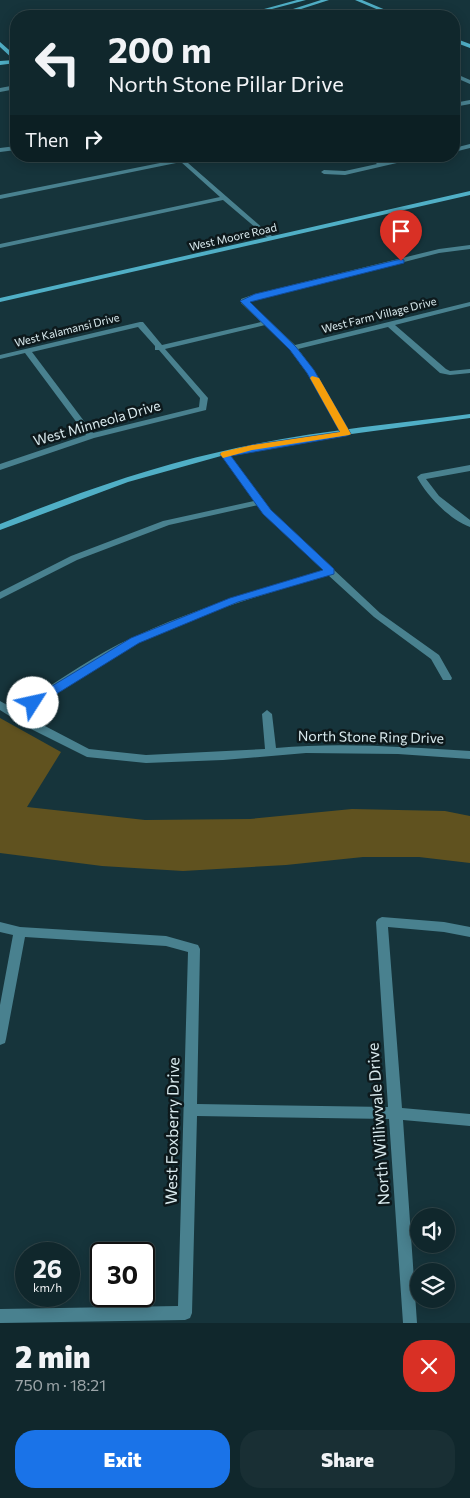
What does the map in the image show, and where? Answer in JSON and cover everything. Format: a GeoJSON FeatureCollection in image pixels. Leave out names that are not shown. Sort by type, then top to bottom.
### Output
{"type":"FeatureCollection","features":[{"type":"Feature","properties":{"kind":"street"},"geometry":{"type":"LineString","coordinates":[[265,10],[304,0]]}},
{"type":"Feature","properties":{"kind":"street"},"geometry":{"type":"LineString","coordinates":[[288,10],[326,0]]}},
{"type":"Feature","properties":{"kind":"street"},"geometry":{"type":"LineString","coordinates":[[358,0],[382,10]]}},
{"type":"Feature","properties":{"kind":"street"},"geometry":{"type":"LineString","coordinates":[[0,44],[10,54]]}},
{"type":"Feature","properties":{"kind":"street"},"geometry":{"type":"LineString","coordinates":[[0,197],[163,162]]}},
{"type":"Feature","properties":{"kind":"street"},"geometry":{"type":"LineString","coordinates":[[186,162],[271,238]]}},
{"type":"Feature","properties":{"kind":"street"},"geometry":{"type":"LineString","coordinates":[[378,162],[382,165]]}},
{"type":"Feature","properties":{"kind":"street"},"geometry":{"type":"LineString","coordinates":[[324,172],[345,173],[396,162]]}},
{"type":"Feature","properties":{"kind":"street","name":"West Moore Road"},"geometry":{"type":"LineString","coordinates":[[0,300],[470,193]]}},
{"type":"Feature","properties":{"kind":"street"},"geometry":{"type":"LineString","coordinates":[[0,246],[226,198]]}},
{"type":"Feature","properties":{"kind":"street"},"geometry":{"type":"LineString","coordinates":[[346,434],[311,372],[293,348],[244,301],[439,251],[470,247]]}},
{"type":"Feature","properties":{"kind":"street","name":"West Farm Village Drive"},"geometry":{"type":"LineString","coordinates":[[293,348],[470,304]]}},
{"type":"Feature","properties":{"kind":"street"},"geometry":{"type":"LineString","coordinates":[[158,348],[266,323]]}},
{"type":"Feature","properties":{"kind":"street","name":"West Kalamansi Drive"},"geometry":{"type":"LineString","coordinates":[[0,357],[28,352],[140,324],[158,348]]}},
{"type":"Feature","properties":{"kind":"street"},"geometry":{"type":"LineString","coordinates":[[390,324],[444,371],[450,374],[470,371]]}},
{"type":"Feature","properties":{"kind":"street","name":"West Minneola Drive"},"geometry":{"type":"LineString","coordinates":[[0,467],[92,436],[203,408],[204,398],[158,348]]}},
{"type":"Feature","properties":{"kind":"street"},"geometry":{"type":"LineString","coordinates":[[28,352],[92,436]]}},
{"type":"Feature","properties":{"kind":"street"},"geometry":{"type":"LineString","coordinates":[[0,527],[72,498],[139,476],[252,447],[470,416]]}},
{"type":"Feature","properties":{"kind":"street"},"geometry":{"type":"LineString","coordinates":[[225,454],[267,512],[377,615],[436,657],[447,678]]}},
{"type":"Feature","properties":{"kind":"street"},"geometry":{"type":"LineString","coordinates":[[470,468],[421,477],[426,488],[445,506],[470,524]]}},
{"type":"Feature","properties":{"kind":"street"},"geometry":{"type":"LineString","coordinates":[[0,596],[74,558],[166,523],[260,502]]}},
{"type":"Feature","properties":{"kind":"street"},"geometry":{"type":"LineString","coordinates":[[17,715],[49,691],[135,641],[234,600],[330,571]]}},
{"type":"Feature","properties":{"kind":"street","name":"North Stone Ring Drive"},"geometry":{"type":"LineString","coordinates":[[0,704],[87,753],[146,758],[306,749],[398,750],[470,756]]}},
{"type":"Feature","properties":{"kind":"street"},"geometry":{"type":"LineString","coordinates":[[267,714],[271,752]]}},
{"type":"Feature","properties":{"kind":"street","name":"North Williwvale Drive"},"geometry":{"type":"LineString","coordinates":[[410,1323],[382,922],[444,927],[470,932]]}},
{"type":"Feature","properties":{"kind":"street"},"geometry":{"type":"LineString","coordinates":[[0,927],[20,932],[0,1039]]}},
{"type":"Feature","properties":{"kind":"street","name":"West Foxberry Drive"},"geometry":{"type":"LineString","coordinates":[[0,1316],[186,1313],[194,949],[166,941],[20,932]]}},
{"type":"Feature","properties":{"kind":"street"},"geometry":{"type":"LineString","coordinates":[[190,1110],[395,1113],[470,1120]]}},
{"type":"Feature","properties":{"kind":"shaded area"},"geometry":{"type":"Polygon","coordinates":[[[0,718],[61,752],[27,807],[145,820],[250,819],[352,809],[445,811],[470,816],[470,863],[419,857],[363,857],[286,865],[183,871],[102,866],[0,853],[0,718]]]}},
{"type":"Feature","properties":{"kind":"slow traffic"},"geometry":{"type":"LineString","coordinates":[[226,456],[225,454],[252,447],[346,434],[315,378]]}},
{"type":"Feature","properties":{"kind":"route"},"geometry":{"type":"LineString","coordinates":[[33,703],[49,691],[135,641],[234,600],[330,571],[267,512],[225,454],[252,447],[346,434],[311,372],[293,348],[249,308],[244,301],[401,261]]}}]}
